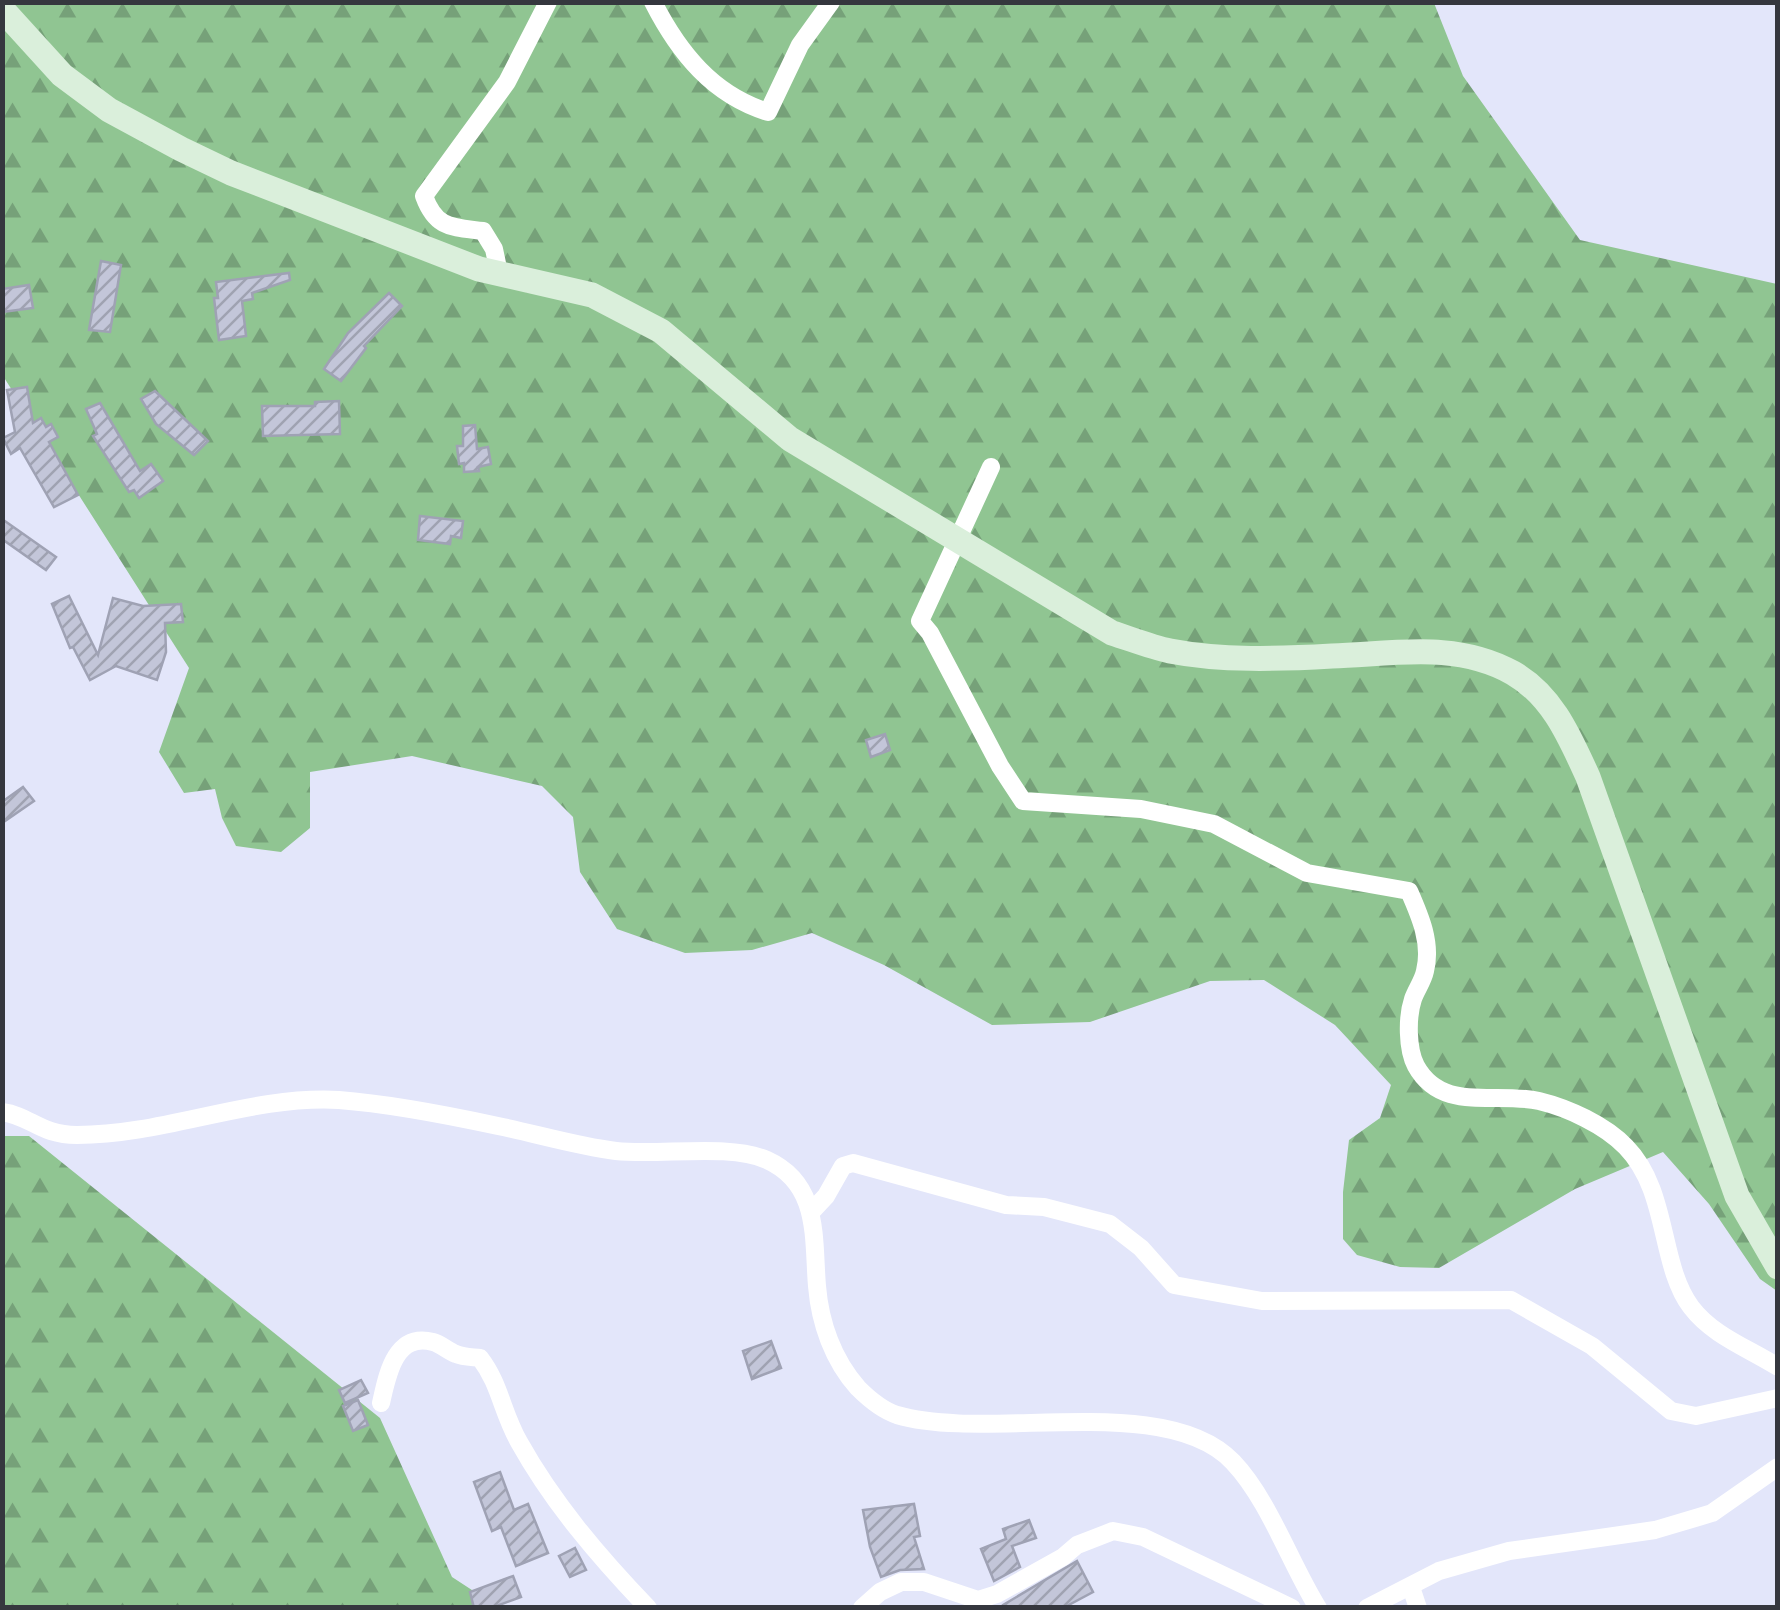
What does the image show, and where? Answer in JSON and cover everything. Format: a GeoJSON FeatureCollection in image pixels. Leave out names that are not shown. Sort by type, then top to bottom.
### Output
{"type":"FeatureCollection","features":[{"type":"Feature","properties":{"kind":"street"},"geometry":{"type":"LineString","coordinates":[[499,272],[494,249],[483,230],[445,226],[430,212],[424,196],[506,82],[548,2]]}},
{"type":"Feature","properties":{"kind":"street"},"geometry":{"type":"LineString","coordinates":[[654,2],[672,40],[705,77],[743,104],[768,112],[800,45],[832,2]]}},
{"type":"Feature","properties":{"kind":"street"},"geometry":{"type":"LineString","coordinates":[[2,9],[62,75],[109,110],[230,173],[478,269],[592,295],[660,331],[790,439],[1112,633],[1170,651],[1217,656],[1431,651],[1466,654],[1514,674],[1560,716],[1588,778],[1737,1196],[1778,1267]]}},
{"type":"Feature","properties":{"kind":"street"},"geometry":{"type":"LineString","coordinates":[[992,467],[920,621],[930,632],[1000,766],[1023,801],[1141,809],[1214,824],[1306,873],[1409,891],[1424,927],[1426,970],[1409,1018],[1412,1047],[1414,1062],[1430,1088],[1450,1096],[1540,1101],[1593,1122],[1626,1147],[1652,1188],[1689,1305],[1714,1332],[1778,1367]]}},
{"type":"Feature","properties":{"kind":"street"},"geometry":{"type":"LineString","coordinates":[[2,1112],[51,1134],[78,1136],[116,1134],[289,1099],[343,1100],[494,1125],[617,1151],[738,1153],[765,1159],[793,1179],[812,1211],[817,1290],[828,1340],[844,1372],[871,1401],[896,1414],[924,1418],[968,1423],[1134,1425],[1173,1429],[1208,1442],[1233,1462],[1256,1496],[1318,1608]]}},
{"type":"Feature","properties":{"kind":"street"},"geometry":{"type":"LineString","coordinates":[[812,1211],[826,1196],[843,1166],[853,1163],[1006,1204],[1044,1207],[1110,1224],[1141,1248],[1174,1285],[1262,1301],[1511,1300],[1592,1346],[1672,1411],[1696,1416],[1778,1398]]}},
{"type":"Feature","properties":{"kind":"street"},"geometry":{"type":"LineString","coordinates":[[381,1403],[391,1362],[402,1350],[418,1342],[433,1342],[458,1355],[480,1358],[494,1376],[504,1416],[540,1480],[648,1608]]}},
{"type":"Feature","properties":{"kind":"street"},"geometry":{"type":"LineString","coordinates":[[1367,1608],[1439,1571],[1509,1551],[1655,1530],[1712,1514],[1777,1465]]}},
{"type":"Feature","properties":{"kind":"street"},"geometry":{"type":"LineString","coordinates":[[862,1608],[880,1592],[901,1582],[924,1582],[978,1600],[997,1594],[1077,1545],[1113,1531],[1143,1537],[1292,1608]]}},
{"type":"Feature","properties":{"kind":"street"},"geometry":{"type":"LineString","coordinates":[[1411,1587],[1418,1608]]}},
{"type":"Feature","properties":{"kind":"green space"},"geometry":{"type":"Polygon","coordinates":[[[3,3],[1434,3],[1463,76],[1580,240],[1777,284],[1777,1291],[1760,1279],[1709,1204],[1663,1152],[1575,1189],[1439,1268],[1400,1267],[1357,1255],[1343,1239],[1349,1140],[1380,1118],[1391,1085],[1335,1025],[1264,980],[1210,981],[1090,1022],[992,1025],[884,965],[812,933],[752,950],[685,953],[617,929],[580,872],[573,817],[542,786],[412,756],[310,772],[310,828],[281,852],[236,846],[222,818],[215,789],[184,793],[159,752],[189,668],[3,376],[3,3]]]}},
{"type":"Feature","properties":{"kind":"green space"},"geometry":{"type":"Polygon","coordinates":[[[3,1136],[29,1136],[380,1418],[452,1577],[498,1607],[3,1608],[3,1136]]]}},
{"type":"Feature","properties":{"kind":"building"},"geometry":{"type":"Polygon","coordinates":[[[101,261],[121,265],[110,332],[89,330],[101,261]]]}},
{"type":"Feature","properties":{"kind":"building"},"geometry":{"type":"Polygon","coordinates":[[[289,273],[290,280],[252,293],[253,299],[242,301],[246,336],[219,340],[216,282],[289,273]]]}},
{"type":"Feature","properties":{"kind":"building"},"geometry":{"type":"Polygon","coordinates":[[[29,285],[33,308],[2,312],[2,289],[29,285]]]}},
{"type":"Feature","properties":{"kind":"building"},"geometry":{"type":"Polygon","coordinates":[[[389,293],[402,306],[364,346],[341,381],[324,369],[348,333],[389,293]]]}},
{"type":"Feature","properties":{"kind":"building"},"geometry":{"type":"Polygon","coordinates":[[[27,387],[33,423],[41,418],[46,427],[51,424],[58,437],[49,442],[78,495],[54,507],[20,448],[11,454],[3,438],[15,432],[7,390],[27,387]]]}},
{"type":"Feature","properties":{"kind":"building"},"geometry":{"type":"Polygon","coordinates":[[[155,391],[208,441],[194,455],[156,424],[141,399],[155,391]]]}},
{"type":"Feature","properties":{"kind":"building"},"geometry":{"type":"Polygon","coordinates":[[[339,401],[340,434],[263,436],[262,406],[315,406],[315,402],[339,401]]]}},
{"type":"Feature","properties":{"kind":"building"},"geometry":{"type":"Polygon","coordinates":[[[100,403],[140,471],[151,464],[163,481],[139,498],[134,490],[129,492],[93,436],[97,434],[86,409],[100,403]]]}},
{"type":"Feature","properties":{"kind":"building"},"geometry":{"type":"Polygon","coordinates":[[[475,425],[477,449],[488,447],[491,464],[478,467],[479,471],[464,472],[457,446],[463,446],[463,426],[475,425]]]}},
{"type":"Feature","properties":{"kind":"building"},"geometry":{"type":"Polygon","coordinates":[[[420,516],[463,521],[461,538],[451,536],[450,544],[418,540],[420,516]]]}},
{"type":"Feature","properties":{"kind":"building"},"geometry":{"type":"Polygon","coordinates":[[[2,519],[56,557],[46,570],[2,539],[2,519]]]}},
{"type":"Feature","properties":{"kind":"building"},"geometry":{"type":"Polygon","coordinates":[[[69,596],[98,655],[113,598],[143,606],[181,604],[183,622],[165,623],[166,652],[157,680],[116,666],[90,680],[73,647],[70,648],[52,604],[69,596]]]}},
{"type":"Feature","properties":{"kind":"building"},"geometry":{"type":"Polygon","coordinates":[[[885,734],[890,750],[871,757],[866,740],[885,734]]]}},
{"type":"Feature","properties":{"kind":"building"},"geometry":{"type":"Polygon","coordinates":[[[23,787],[34,801],[2,823],[2,802],[23,787]]]}},
{"type":"Feature","properties":{"kind":"building"},"geometry":{"type":"Polygon","coordinates":[[[771,1341],[781,1368],[752,1379],[743,1351],[771,1341]]]}},
{"type":"Feature","properties":{"kind":"building"},"geometry":{"type":"Polygon","coordinates":[[[361,1380],[368,1393],[345,1403],[339,1390],[361,1380]]]}},
{"type":"Feature","properties":{"kind":"building"},"geometry":{"type":"Polygon","coordinates":[[[358,1400],[368,1425],[353,1431],[343,1406],[358,1400]]]}},
{"type":"Feature","properties":{"kind":"building"},"geometry":{"type":"Polygon","coordinates":[[[500,1472],[514,1510],[528,1504],[548,1553],[516,1566],[501,1527],[492,1531],[474,1482],[500,1472]]]}},
{"type":"Feature","properties":{"kind":"building"},"geometry":{"type":"Polygon","coordinates":[[[914,1504],[920,1536],[914,1537],[924,1569],[900,1570],[881,1577],[863,1510],[914,1504]]]}},
{"type":"Feature","properties":{"kind":"building"},"geometry":{"type":"Polygon","coordinates":[[[1029,1520],[1036,1538],[1012,1546],[1020,1567],[994,1581],[981,1549],[1006,1539],[1003,1529],[1029,1520]]]}},
{"type":"Feature","properties":{"kind":"building"},"geometry":{"type":"Polygon","coordinates":[[[575,1548],[586,1570],[570,1577],[559,1556],[575,1548]]]}},
{"type":"Feature","properties":{"kind":"building"},"geometry":{"type":"Polygon","coordinates":[[[1077,1561],[1093,1592],[1063,1608],[1004,1608],[1003,1605],[1077,1561]]]}},
{"type":"Feature","properties":{"kind":"building"},"geometry":{"type":"Polygon","coordinates":[[[513,1576],[521,1597],[491,1608],[474,1608],[470,1592],[513,1576]]]}}]}
